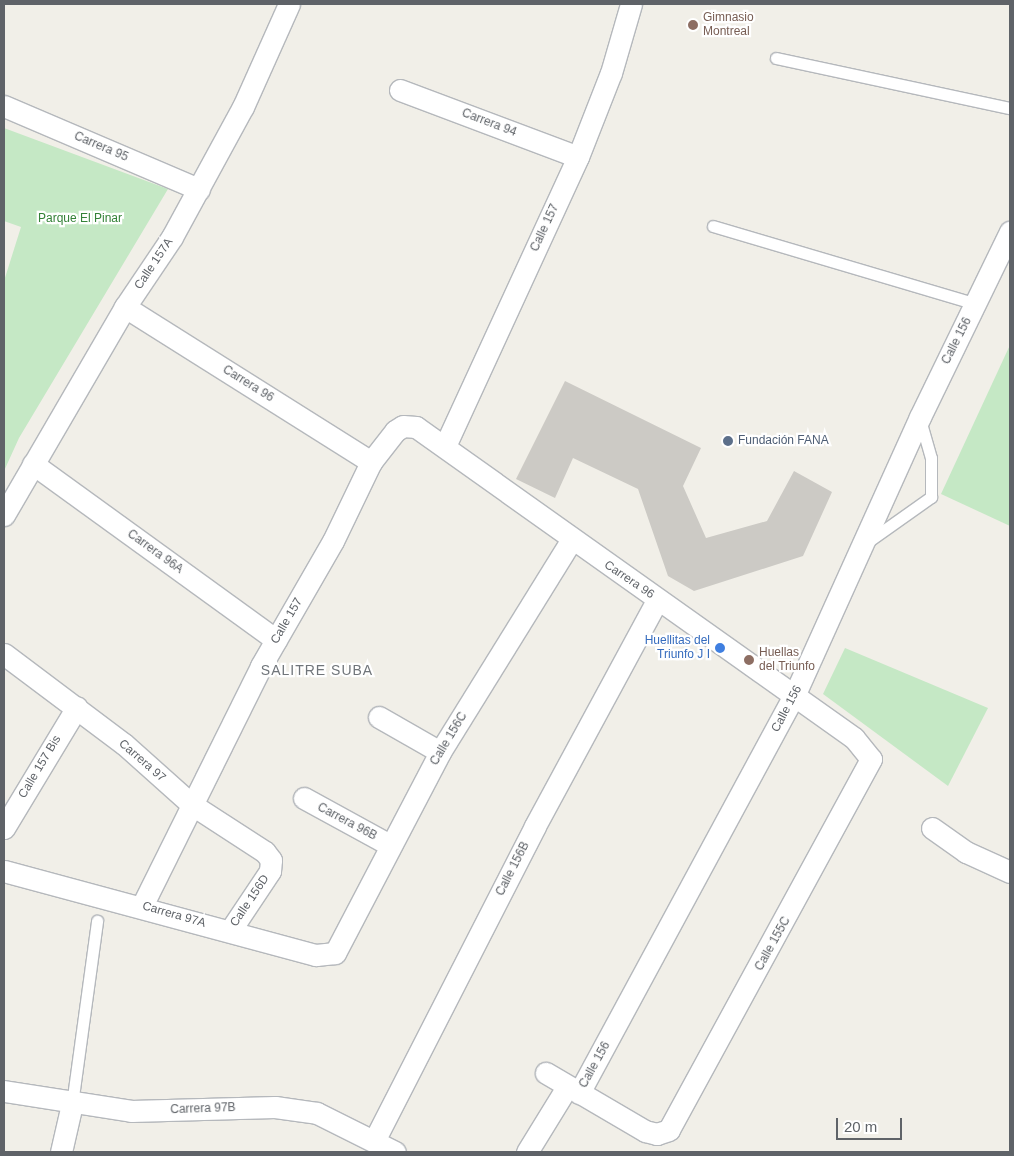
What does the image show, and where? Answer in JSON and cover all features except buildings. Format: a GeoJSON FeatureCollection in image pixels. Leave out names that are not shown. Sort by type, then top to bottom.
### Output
{"type":"FeatureCollection","features":[{"type":"Feature","properties":{"kind":"street","name":"Calle 157A"},"geometry":{"type":"LineString","coordinates":[[4,515],[125,307],[199,189],[243,107],[288,4]]}},
{"type":"Feature","properties":{"kind":"street","name":"Calle 157"},"geometry":{"type":"LineString","coordinates":[[445,446],[578,157],[611,73],[631,4]]}},
{"type":"Feature","properties":{"kind":"street","name":"Carrera 94"},"geometry":{"type":"LineString","coordinates":[[400,90],[578,157]]}},
{"type":"Feature","properties":{"kind":"street","name":"Carrera 95"},"geometry":{"type":"LineString","coordinates":[[4,106],[199,189]]}},
{"type":"Feature","properties":{"kind":"street","name":"Calle 156"},"geometry":{"type":"LineString","coordinates":[[527,1152],[573,1090],[794,696],[920,417],[1010,232]]}},
{"type":"Feature","properties":{"kind":"street","name":"Carrera 96"},"geometry":{"type":"LineString","coordinates":[[125,307],[371,462]]}},
{"type":"Feature","properties":{"kind":"street","name":"Calle 157"},"geometry":{"type":"LineString","coordinates":[[142,906],[191,804],[276,640],[333,541],[371,462],[403,426]]}},
{"type":"Feature","properties":{"kind":"street","name":"Carrera 96"},"geometry":{"type":"LineString","coordinates":[[403,426],[416,427],[445,446],[571,541],[854,738]]}},
{"type":"Feature","properties":{"kind":"street","name":"Carrera 96A"},"geometry":{"type":"LineString","coordinates":[[33,464],[276,640]]}},
{"type":"Feature","properties":{"kind":"street","name":"Calle 156C"},"geometry":{"type":"LineString","coordinates":[[340,945],[390,845],[440,752],[571,541]]}},
{"type":"Feature","properties":{"kind":"street","name":"Calle 156B"},"geometry":{"type":"LineString","coordinates":[[374,1141],[535,826],[657,600]]}},
{"type":"Feature","properties":{"kind":"street","name":"Carrera 97"},"geometry":{"type":"LineString","coordinates":[[4,654],[77,707],[191,804],[265,852],[271,860],[270,871]]}},
{"type":"Feature","properties":{"kind":"street","name":"Calle 157 Bis"},"geometry":{"type":"LineString","coordinates":[[4,828],[77,707]]}},
{"type":"Feature","properties":{"kind":"street"},"geometry":{"type":"LineString","coordinates":[[379,717],[440,752]]}},
{"type":"Feature","properties":{"kind":"street","name":"Calle 155C"},"geometry":{"type":"LineString","coordinates":[[573,1090],[645,1131],[657,1134],[669,1130],[678,1118],[868,770],[871,759],[854,738]]}},
{"type":"Feature","properties":{"kind":"street","name":"Carrera 96B"},"geometry":{"type":"LineString","coordinates":[[304,798],[390,845]]}},
{"type":"Feature","properties":{"kind":"street"},"geometry":{"type":"LineString","coordinates":[[932,828],[966,852],[1010,872]]}},
{"type":"Feature","properties":{"kind":"street","name":"Carrera 97A"},"geometry":{"type":"LineString","coordinates":[[4,871],[142,906],[316,955],[335,953],[340,945]]}},
{"type":"Feature","properties":{"kind":"street","name":"Calle 156D"},"geometry":{"type":"LineString","coordinates":[[230,931],[270,871]]}},
{"type":"Feature","properties":{"kind":"street"},"geometry":{"type":"LineString","coordinates":[[546,1073],[573,1090]]}},
{"type":"Feature","properties":{"kind":"street","name":"Carrera 97B"},"geometry":{"type":"LineString","coordinates":[[4,1091],[72,1104],[130,1111],[275,1107],[316,1113],[395,1152]]}},
{"type":"Feature","properties":{"kind":"street"},"geometry":{"type":"LineString","coordinates":[[62,1152],[72,1104]]}},
{"type":"Feature","properties":{"kind":"lane"},"geometry":{"type":"LineString","coordinates":[[776,58],[1010,108]]}},
{"type":"Feature","properties":{"kind":"lane"},"geometry":{"type":"LineString","coordinates":[[713,226],[976,304]]}},
{"type":"Feature","properties":{"kind":"lane"},"geometry":{"type":"LineString","coordinates":[[862,545],[931,497],[931,458],[920,417]]}},
{"type":"Feature","properties":{"kind":"lane"},"geometry":{"type":"LineString","coordinates":[[72,1104],[97,921]]}},
{"type":"Feature","properties":{"kind":"green space","name":"Parque El Pinar"},"geometry":{"type":"Polygon","coordinates":[[[4,128],[168,189],[19,438],[4,471],[4,281],[21,227],[4,221],[4,128]]]}},
{"type":"Feature","properties":{"kind":"green space"},"geometry":{"type":"Polygon","coordinates":[[[1010,345],[1010,526],[941,494],[1010,345]]]}},
{"type":"Feature","properties":{"kind":"green space"},"geometry":{"type":"Polygon","coordinates":[[[845,648],[988,708],[948,786],[823,694],[845,648]]]}},
{"type":"Feature","properties":{"kind":"place","name":"Gimnasio Montreal"},"geometry":{"type":"Point","coordinates":[693,25]}},
{"type":"Feature","properties":{"kind":"place","name":"Fundación FANA"},"geometry":{"type":"Point","coordinates":[728,441]}},
{"type":"Feature","properties":{"kind":"place","name":"Huellitas del Triunfo J I"},"geometry":{"type":"Point","coordinates":[720,648]}},
{"type":"Feature","properties":{"kind":"place","name":"Huellas del Triunfo"},"geometry":{"type":"Point","coordinates":[749,660]}},
{"type":"Feature","properties":{"kind":"district","name":"SALITRE SUBA"},"geometry":{"type":"Point","coordinates":[317,670]}}]}
